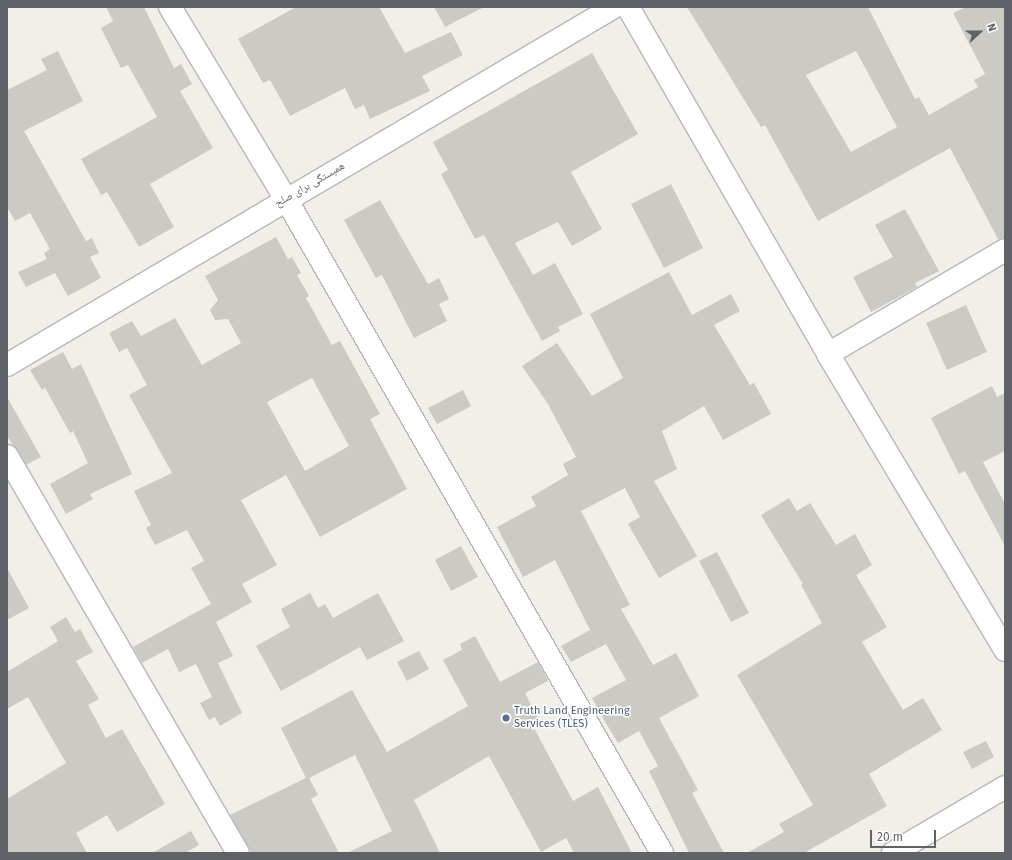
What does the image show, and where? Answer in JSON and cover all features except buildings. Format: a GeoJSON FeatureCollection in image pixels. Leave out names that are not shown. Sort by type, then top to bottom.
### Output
{"type":"FeatureCollection","features":[{"type":"Feature","properties":{"kind":"street"},"geometry":{"type":"LineString","coordinates":[[170,7],[286,199],[662,853]]}},
{"type":"Feature","properties":{"kind":"street","name":"همبستگی برای صلح"},"geometry":{"type":"LineString","coordinates":[[7,365],[286,199],[614,7]]}},
{"type":"Feature","properties":{"kind":"street"},"geometry":{"type":"LineString","coordinates":[[628,7],[828,354],[1005,650]]}},
{"type":"Feature","properties":{"kind":"street"},"geometry":{"type":"LineString","coordinates":[[828,354],[1005,250]]}},
{"type":"Feature","properties":{"kind":"street"},"geometry":{"type":"LineString","coordinates":[[7,456],[238,853]]}},
{"type":"Feature","properties":{"kind":"street"},"geometry":{"type":"LineString","coordinates":[[893,853],[1005,787]]}},
{"type":"Feature","properties":{"kind":"place","name":"Truth Land Engineering Services (TLES)"},"geometry":{"type":"Point","coordinates":[506,718]}}]}
